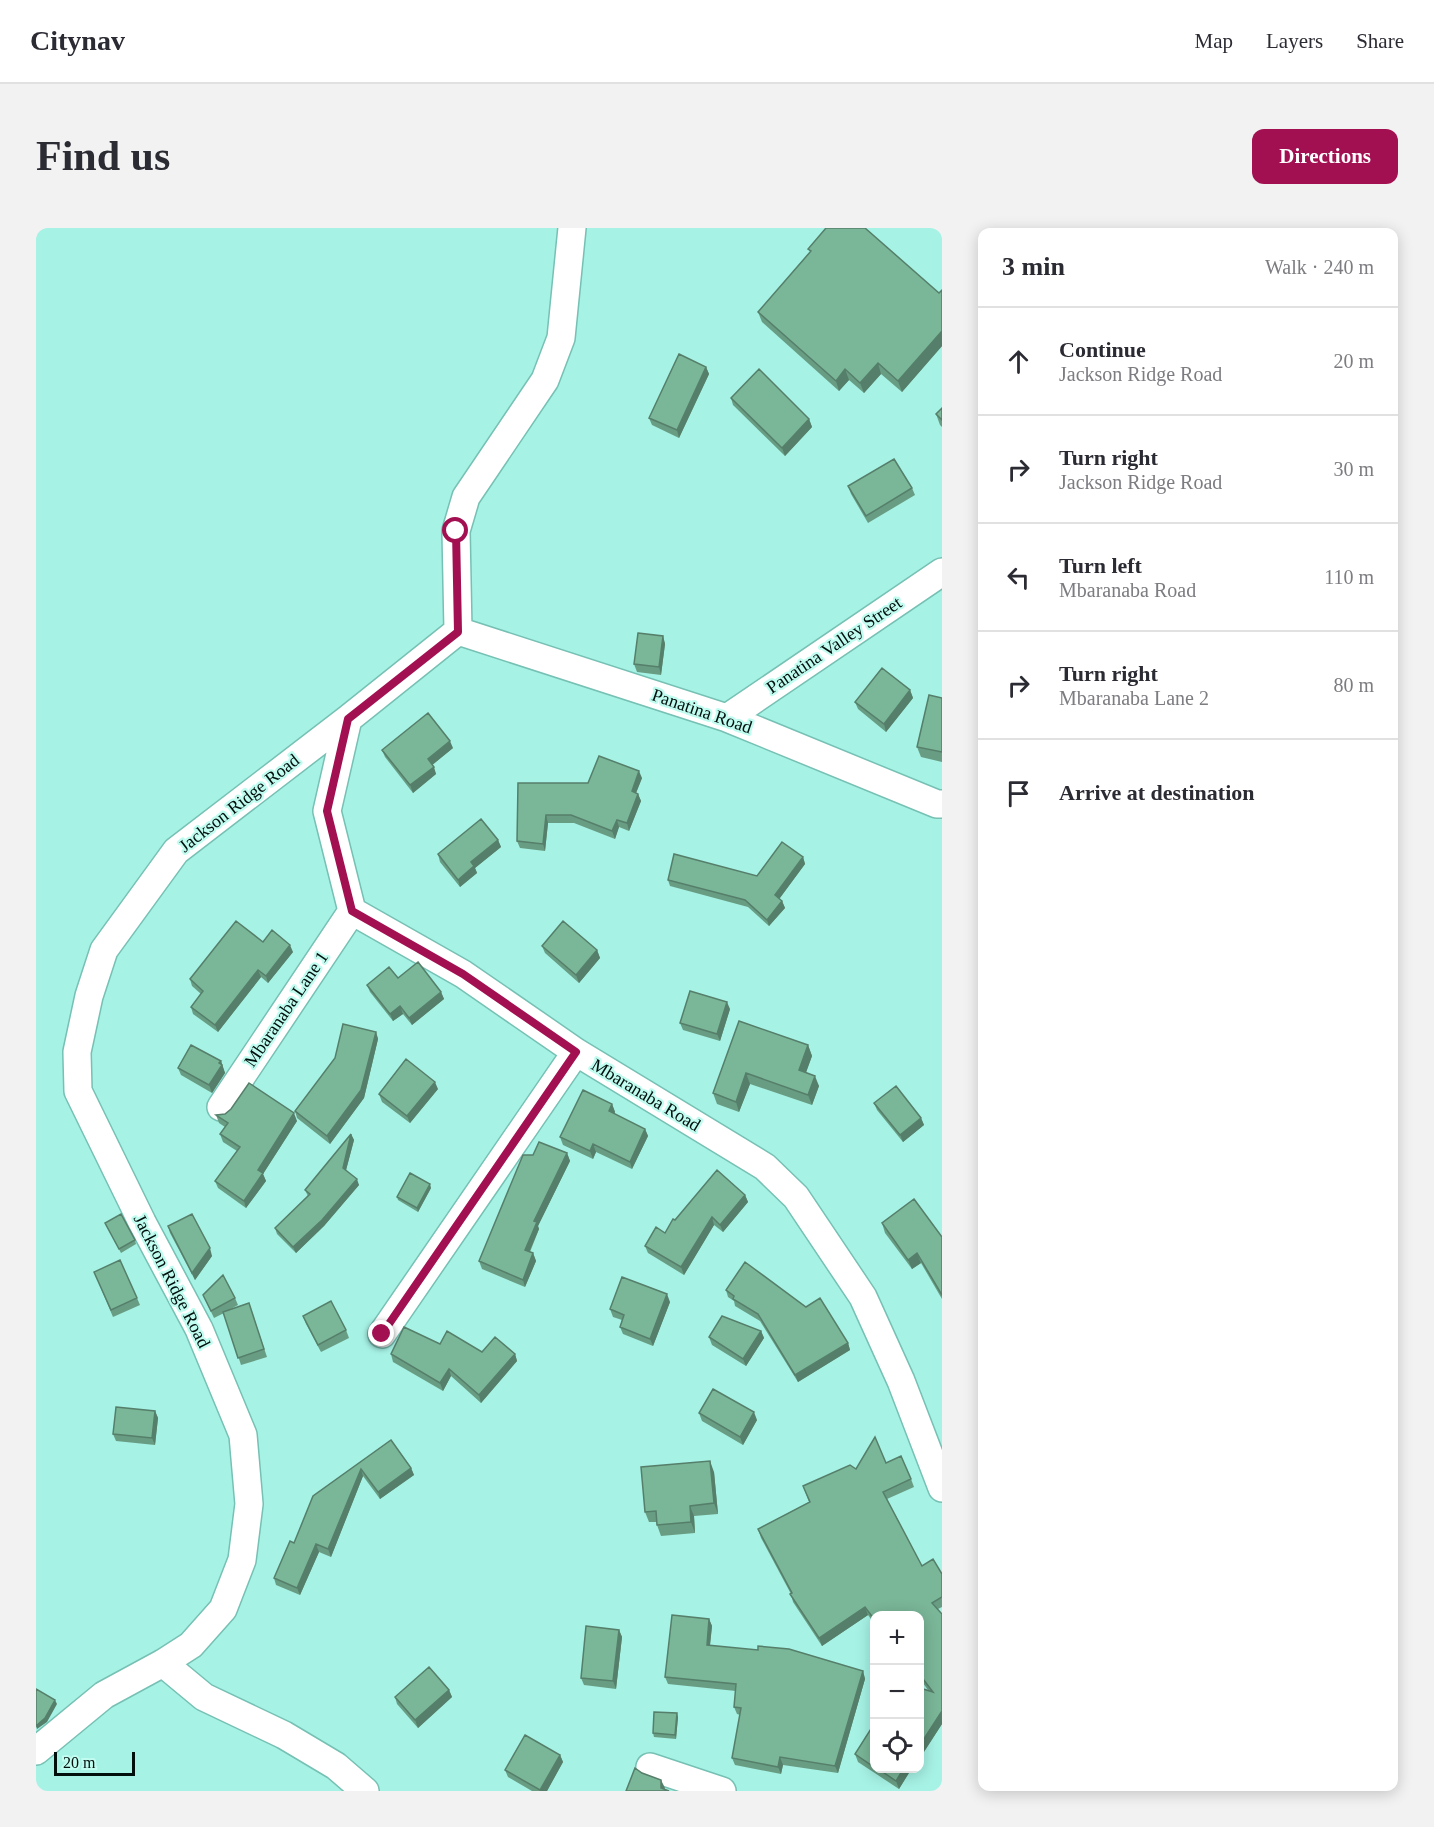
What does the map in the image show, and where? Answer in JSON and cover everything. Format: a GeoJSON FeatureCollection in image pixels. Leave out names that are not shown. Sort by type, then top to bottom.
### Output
{"type":"FeatureCollection","features":[{"type":"Feature","properties":{"kind":"street"},"geometry":{"type":"LineString","coordinates":[[458,632],[456,531],[466,496],[545,380],[561,338],[572,228]]}},
{"type":"Feature","properties":{"kind":"street","name":"Panatina Valley Street"},"geometry":{"type":"LineString","coordinates":[[727,718],[942,572]]}},
{"type":"Feature","properties":{"kind":"street","name":"Panatina Road"},"geometry":{"type":"LineString","coordinates":[[458,632],[727,718],[937,804],[942,804]]}},
{"type":"Feature","properties":{"kind":"street","name":"Jackson Ridge Road"},"geometry":{"type":"LineString","coordinates":[[36,1751],[104,1695],[192,1645],[223,1609],[242,1560],[249,1504],[243,1436],[199,1329],[142,1222],[78,1091],[77,1052],[89,996],[104,950],[176,851],[458,632]]}},
{"type":"Feature","properties":{"kind":"street"},"geometry":{"type":"LineString","coordinates":[[348,719],[327,811],[352,911]]}},
{"type":"Feature","properties":{"kind":"street","name":"Mbaranaba Road"},"geometry":{"type":"LineString","coordinates":[[352,911],[463,974],[576,1052],[765,1167],[796,1197],[863,1297],[901,1381],[942,1488]]}},
{"type":"Feature","properties":{"kind":"street","name":"Mbaranaba Lane 1"},"geometry":{"type":"LineString","coordinates":[[221,1107],[352,911]]}},
{"type":"Feature","properties":{"kind":"street"},"geometry":{"type":"LineString","coordinates":[[382,1334],[576,1052]]}},
{"type":"Feature","properties":{"kind":"street"},"geometry":{"type":"LineString","coordinates":[[163,1663],[204,1697],[284,1735],[327,1760],[365,1791]]}},
{"type":"Feature","properties":{"kind":"street"},"geometry":{"type":"LineString","coordinates":[[650,1767],[722,1791]]}},
{"type":"Feature","properties":{"kind":"building"},"geometry":{"type":"Polygon","coordinates":[[[826,228],[865,228],[939,293],[942,290],[942,331],[898,381],[878,363],[860,383],[845,369],[836,381],[758,312],[811,251],[808,249],[826,228]]]}},
{"type":"Feature","properties":{"kind":"building"},"geometry":{"type":"Polygon","coordinates":[[[679,354],[706,367],[677,430],[649,418],[679,354]]]}},
{"type":"Feature","properties":{"kind":"building"},"geometry":{"type":"Polygon","coordinates":[[[759,369],[809,419],[782,448],[731,398],[759,369]]]}},
{"type":"Feature","properties":{"kind":"building"},"geometry":{"type":"Polygon","coordinates":[[[942,408],[942,420],[936,414],[942,408]]]}},
{"type":"Feature","properties":{"kind":"building"},"geometry":{"type":"Polygon","coordinates":[[[894,459],[912,488],[866,516],[848,486],[894,459]]]}},
{"type":"Feature","properties":{"kind":"building"},"geometry":{"type":"Polygon","coordinates":[[[638,633],[663,636],[659,667],[634,664],[638,633]]]}},
{"type":"Feature","properties":{"kind":"building"},"geometry":{"type":"Polygon","coordinates":[[[882,668],[910,690],[884,724],[855,702],[882,668]]]}},
{"type":"Feature","properties":{"kind":"building"},"geometry":{"type":"Polygon","coordinates":[[[929,695],[942,698],[942,752],[917,747],[929,695]]]}},
{"type":"Feature","properties":{"kind":"building"},"geometry":{"type":"Polygon","coordinates":[[[428,713],[450,741],[428,759],[434,767],[410,785],[382,750],[428,713]]]}},
{"type":"Feature","properties":{"kind":"building"},"geometry":{"type":"Polygon","coordinates":[[[599,756],[639,771],[632,791],[638,794],[627,823],[617,820],[612,831],[571,815],[546,815],[543,844],[517,841],[518,783],[588,783],[599,756]]]}},
{"type":"Feature","properties":{"kind":"building"},"geometry":{"type":"Polygon","coordinates":[[[481,819],[498,840],[471,862],[474,866],[458,880],[438,854],[481,819]]]}},
{"type":"Feature","properties":{"kind":"building"},"geometry":{"type":"Polygon","coordinates":[[[782,842],[803,857],[775,895],[782,901],[767,920],[745,900],[668,880],[674,854],[757,876],[782,842]]]}},
{"type":"Feature","properties":{"kind":"building"},"geometry":{"type":"Polygon","coordinates":[[[236,921],[263,942],[272,930],[290,945],[266,976],[258,970],[215,1025],[191,1007],[203,991],[190,979],[236,921]]]}},
{"type":"Feature","properties":{"kind":"building"},"geometry":{"type":"Polygon","coordinates":[[[563,921],[597,950],[576,975],[542,946],[563,921]]]}},
{"type":"Feature","properties":{"kind":"building"},"geometry":{"type":"Polygon","coordinates":[[[418,962],[441,992],[409,1018],[400,1006],[390,1014],[367,985],[389,967],[398,978],[418,962]]]}},
{"type":"Feature","properties":{"kind":"building"},"geometry":{"type":"Polygon","coordinates":[[[690,991],[727,1002],[717,1034],[680,1023],[690,991]]]}},
{"type":"Feature","properties":{"kind":"building"},"geometry":{"type":"Polygon","coordinates":[[[739,1021],[808,1045],[799,1070],[815,1076],[808,1095],[746,1073],[736,1102],[713,1093],[739,1021]]]}},
{"type":"Feature","properties":{"kind":"building"},"geometry":{"type":"Polygon","coordinates":[[[343,1024],[376,1032],[361,1090],[327,1136],[295,1111],[335,1058],[343,1024]]]}},
{"type":"Feature","properties":{"kind":"building"},"geometry":{"type":"Polygon","coordinates":[[[191,1045],[221,1061],[219,1063],[222,1065],[209,1085],[178,1068],[191,1045]]]}},
{"type":"Feature","properties":{"kind":"building"},"geometry":{"type":"Polygon","coordinates":[[[406,1059],[435,1082],[407,1116],[379,1094],[406,1059]]]}},
{"type":"Feature","properties":{"kind":"building"},"geometry":{"type":"Polygon","coordinates":[[[249,1083],[294,1113],[258,1170],[263,1173],[244,1201],[215,1181],[240,1147],[220,1134],[228,1123],[216,1115],[225,1114],[231,1109],[249,1083]]]}},
{"type":"Feature","properties":{"kind":"building"},"geometry":{"type":"Polygon","coordinates":[[[896,1086],[921,1118],[900,1135],[874,1103],[896,1086]]]}},
{"type":"Feature","properties":{"kind":"building"},"geometry":{"type":"Polygon","coordinates":[[[583,1090],[612,1104],[609,1111],[645,1129],[630,1162],[593,1144],[590,1151],[560,1137],[583,1090]]]}},
{"type":"Feature","properties":{"kind":"building"},"geometry":{"type":"Polygon","coordinates":[[[351,1134],[343,1168],[357,1179],[322,1220],[293,1247],[275,1228],[310,1194],[305,1190],[351,1134]]]}},
{"type":"Feature","properties":{"kind":"building"},"geometry":{"type":"Polygon","coordinates":[[[539,1142],[567,1153],[534,1221],[537,1222],[525,1250],[533,1253],[523,1280],[479,1261],[523,1155],[533,1155],[539,1142]]]}},
{"type":"Feature","properties":{"kind":"building"},"geometry":{"type":"Polygon","coordinates":[[[717,1170],[745,1195],[720,1225],[712,1217],[681,1267],[645,1246],[656,1227],[665,1233],[673,1219],[675,1220],[717,1170]]]}},
{"type":"Feature","properties":{"kind":"building"},"geometry":{"type":"Polygon","coordinates":[[[410,1173],[430,1184],[417,1208],[397,1197],[410,1173]]]}},
{"type":"Feature","properties":{"kind":"building"},"geometry":{"type":"Polygon","coordinates":[[[914,1199],[942,1237],[942,1295],[917,1253],[908,1260],[882,1223],[914,1199]]]}},
{"type":"Feature","properties":{"kind":"building"},"geometry":{"type":"Polygon","coordinates":[[[121,1214],[135,1240],[119,1249],[105,1223],[121,1214]]]}},
{"type":"Feature","properties":{"kind":"building"},"geometry":{"type":"Polygon","coordinates":[[[192,1214],[210,1248],[192,1273],[168,1226],[192,1214]]]}},
{"type":"Feature","properties":{"kind":"building"},"geometry":{"type":"Polygon","coordinates":[[[120,1260],[137,1298],[111,1310],[94,1272],[120,1260]]]}},
{"type":"Feature","properties":{"kind":"building"},"geometry":{"type":"Polygon","coordinates":[[[745,1262],[806,1307],[820,1298],[848,1343],[795,1375],[758,1314],[733,1299],[734,1296],[726,1290],[745,1262]]]}},
{"type":"Feature","properties":{"kind":"building"},"geometry":{"type":"Polygon","coordinates":[[[223,1275],[235,1298],[211,1311],[203,1295],[223,1275]]]}},
{"type":"Feature","properties":{"kind":"building"},"geometry":{"type":"Polygon","coordinates":[[[622,1277],[667,1294],[650,1339],[620,1327],[624,1315],[610,1309],[622,1277]]]}},
{"type":"Feature","properties":{"kind":"building"},"geometry":{"type":"Polygon","coordinates":[[[331,1301],[346,1330],[318,1345],[303,1316],[331,1301]]]}},
{"type":"Feature","properties":{"kind":"building"},"geometry":{"type":"Polygon","coordinates":[[[249,1303],[264,1349],[238,1358],[223,1312],[249,1303]]]}},
{"type":"Feature","properties":{"kind":"building"},"geometry":{"type":"Polygon","coordinates":[[[722,1316],[761,1331],[743,1359],[709,1337],[722,1316]]]}},
{"type":"Feature","properties":{"kind":"building"},"geometry":{"type":"Polygon","coordinates":[[[404,1327],[440,1344],[447,1331],[482,1352],[495,1337],[515,1354],[479,1395],[449,1369],[440,1383],[391,1354],[404,1327]]]}},
{"type":"Feature","properties":{"kind":"building"},"geometry":{"type":"Polygon","coordinates":[[[713,1389],[754,1412],[740,1437],[699,1413],[713,1389]]]}},
{"type":"Feature","properties":{"kind":"building"},"geometry":{"type":"Polygon","coordinates":[[[116,1407],[155,1411],[152,1438],[113,1434],[116,1407]]]}},
{"type":"Feature","properties":{"kind":"building"},"geometry":{"type":"Polygon","coordinates":[[[875,1437],[886,1463],[901,1456],[911,1479],[883,1492],[922,1566],[933,1559],[942,1574],[942,1597],[932,1603],[942,1614],[942,1711],[924,1739],[924,1689],[933,1692],[924,1680],[924,1611],[870,1611],[870,1614],[865,1607],[819,1638],[790,1594],[792,1593],[758,1529],[810,1502],[803,1486],[850,1465],[856,1469],[875,1437]]]}},
{"type":"Feature","properties":{"kind":"building"},"geometry":{"type":"Polygon","coordinates":[[[391,1440],[411,1468],[378,1492],[361,1469],[328,1549],[316,1544],[297,1588],[274,1578],[290,1541],[294,1543],[313,1496],[391,1440]]]}},
{"type":"Feature","properties":{"kind":"building"},"geometry":{"type":"Polygon","coordinates":[[[710,1461],[714,1503],[690,1506],[691,1522],[657,1525],[656,1511],[645,1512],[641,1467],[710,1461]]]}},
{"type":"Feature","properties":{"kind":"building"},"geometry":{"type":"Polygon","coordinates":[[[672,1615],[709,1619],[707,1645],[758,1650],[758,1646],[789,1649],[863,1671],[835,1766],[780,1757],[778,1767],[732,1758],[741,1708],[734,1707],[736,1684],[665,1677],[672,1615]]]}},
{"type":"Feature","properties":{"kind":"building"},"geometry":{"type":"Polygon","coordinates":[[[586,1626],[619,1630],[613,1681],[581,1678],[586,1626]]]}},
{"type":"Feature","properties":{"kind":"building"},"geometry":{"type":"Polygon","coordinates":[[[429,1667],[449,1690],[415,1720],[395,1697],[429,1667]]]}},
{"type":"Feature","properties":{"kind":"building"},"geometry":{"type":"Polygon","coordinates":[[[36,1689],[55,1700],[45,1718],[36,1726],[36,1689]]]}},
{"type":"Feature","properties":{"kind":"building"},"geometry":{"type":"Polygon","coordinates":[[[654,1712],[677,1713],[675,1735],[653,1733],[654,1712]]]}},
{"type":"Feature","properties":{"kind":"building"},"geometry":{"type":"Polygon","coordinates":[[[870,1730],[870,1764],[855,1754],[870,1730]]]}},
{"type":"Feature","properties":{"kind":"building"},"geometry":{"type":"Polygon","coordinates":[[[525,1735],[560,1755],[540,1790],[505,1770],[525,1735]]]}},
{"type":"Feature","properties":{"kind":"building"},"geometry":{"type":"Polygon","coordinates":[[[635,1768],[661,1780],[661,1788],[669,1791],[626,1791],[635,1768]]]}},
{"type":"Feature","properties":{"kind":"building"},"geometry":{"type":"Polygon","coordinates":[[[884,1773],[901,1773],[896,1781],[884,1773]]]}},
{"type":"Feature","properties":{"kind":"route"},"geometry":{"type":"LineString","coordinates":[[382,1334],[576,1052],[463,974],[352,911],[327,811],[348,719],[458,632],[456,531]]}}]}
